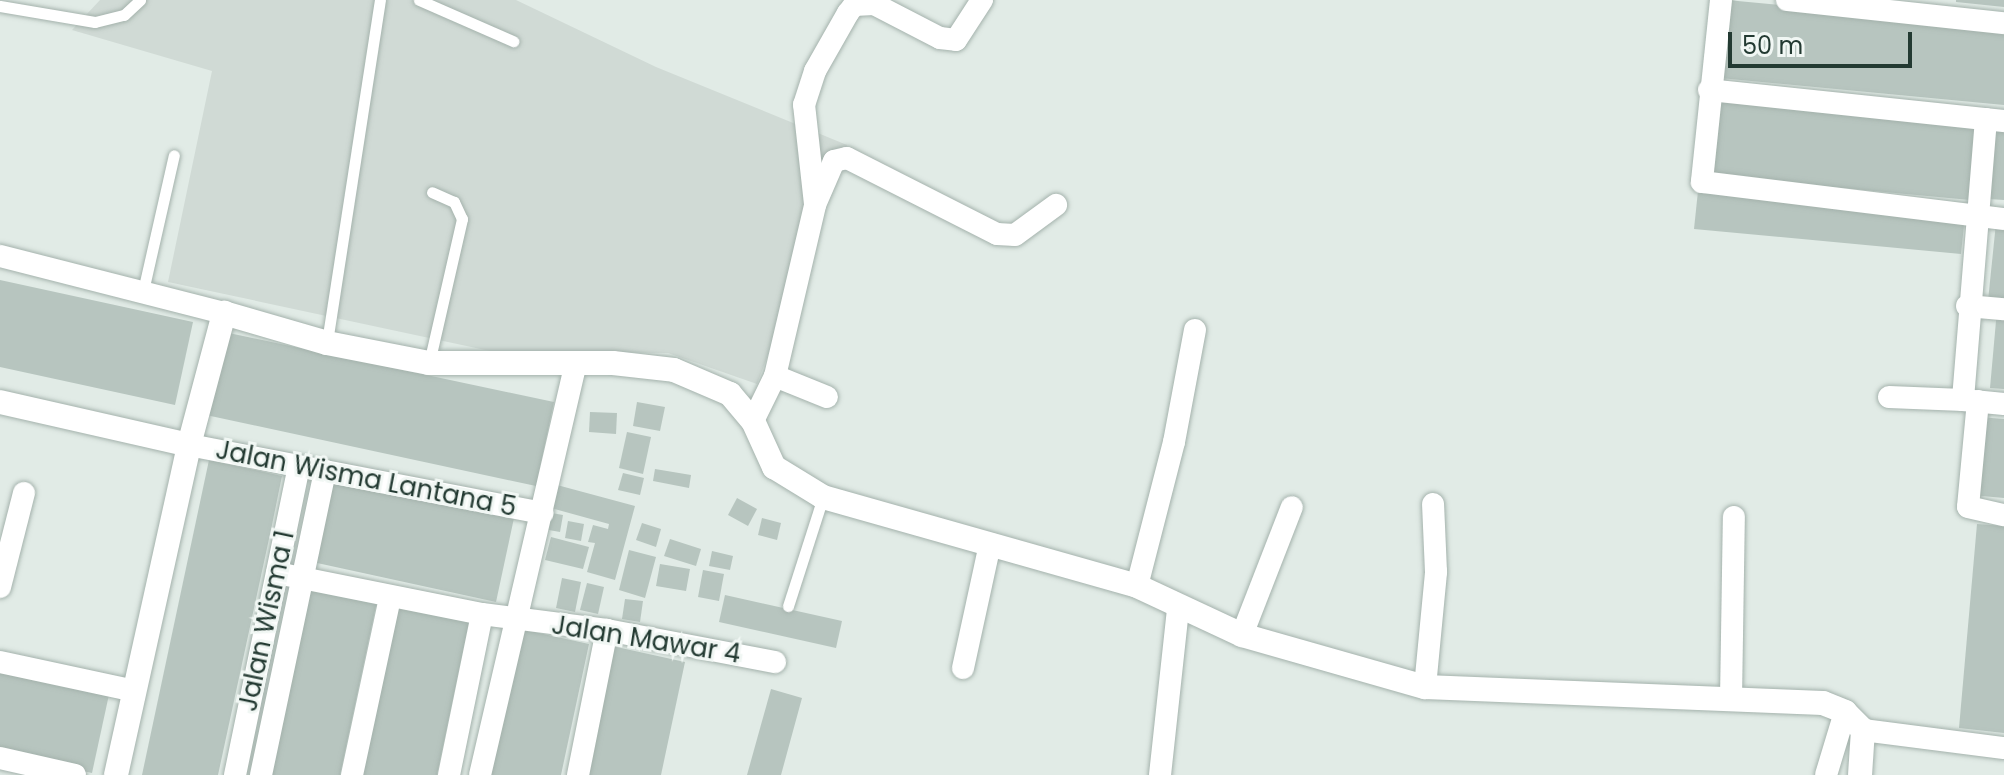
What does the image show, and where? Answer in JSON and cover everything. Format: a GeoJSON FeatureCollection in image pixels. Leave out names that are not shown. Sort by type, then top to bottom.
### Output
{"type":"FeatureCollection","features":[{"type":"Feature","properties":{"kind":"street"},"geometry":{"type":"LineString","coordinates":[[815,205],[804,105],[815,71],[854,5],[874,4],[940,38],[956,40],[982,0]]}},
{"type":"Feature","properties":{"kind":"street"},"geometry":{"type":"LineString","coordinates":[[1721,0],[1699,173],[1706,184],[2004,219]]}},
{"type":"Feature","properties":{"kind":"street"},"geometry":{"type":"LineString","coordinates":[[1797,0],[2004,23]]}},
{"type":"Feature","properties":{"kind":"street"},"geometry":{"type":"LineString","coordinates":[[1709,90],[1995,120],[1967,306],[1970,401],[1968,507],[2004,515]]}},
{"type":"Feature","properties":{"kind":"street"},"geometry":{"type":"LineString","coordinates":[[753,421],[775,376],[815,205],[831,166],[843,158],[997,234],[1015,235],[1056,205]]}},
{"type":"Feature","properties":{"kind":"street"},"geometry":{"type":"LineString","coordinates":[[0,256],[143,291],[327,343],[429,363],[641,365],[692,376],[730,394],[753,421],[774,467],[823,497],[1137,586],[1178,609],[1242,635],[1425,687],[1823,703],[1845,712],[1863,730],[2004,748]]}},
{"type":"Feature","properties":{"kind":"street"},"geometry":{"type":"LineString","coordinates":[[1967,306],[2004,309]]}},
{"type":"Feature","properties":{"kind":"street"},"geometry":{"type":"LineString","coordinates":[[116,775],[189,445],[224,313]]}},
{"type":"Feature","properties":{"kind":"street"},"geometry":{"type":"LineString","coordinates":[[1137,586],[1174,442],[1195,330]]}},
{"type":"Feature","properties":{"kind":"street"},"geometry":{"type":"LineString","coordinates":[[480,775],[576,363]]}},
{"type":"Feature","properties":{"kind":"street"},"geometry":{"type":"LineString","coordinates":[[775,376],[827,397]]}},
{"type":"Feature","properties":{"kind":"street"},"geometry":{"type":"LineString","coordinates":[[1889,397],[2004,404]]}},
{"type":"Feature","properties":{"kind":"street"},"geometry":{"type":"LineString","coordinates":[[0,402],[189,445]]}},
{"type":"Feature","properties":{"kind":"street","name":"Jalan Wisma Lantana 5"},"geometry":{"type":"LineString","coordinates":[[189,445],[543,513]]}},
{"type":"Feature","properties":{"kind":"street","name":"Jalan Wisma 1"},"geometry":{"type":"LineString","coordinates":[[235,775],[299,467]]}},
{"type":"Feature","properties":{"kind":"street"},"geometry":{"type":"LineString","coordinates":[[261,775],[325,471]]}},
{"type":"Feature","properties":{"kind":"street"},"geometry":{"type":"LineString","coordinates":[[0,587],[3,558],[24,493]]}},
{"type":"Feature","properties":{"kind":"street"},"geometry":{"type":"LineString","coordinates":[[1425,687],[1436,572],[1433,504]]}},
{"type":"Feature","properties":{"kind":"street"},"geometry":{"type":"LineString","coordinates":[[1242,635],[1292,507]]}},
{"type":"Feature","properties":{"kind":"street"},"geometry":{"type":"LineString","coordinates":[[1731,699],[1734,517]]}},
{"type":"Feature","properties":{"kind":"street"},"geometry":{"type":"LineString","coordinates":[[963,668],[990,544]]}},
{"type":"Feature","properties":{"kind":"street","name":"Jalan Mawar 4"},"geometry":{"type":"LineString","coordinates":[[277,573],[482,614],[607,630],[775,662]]}},
{"type":"Feature","properties":{"kind":"street"},"geometry":{"type":"LineString","coordinates":[[352,775],[390,597]]}},
{"type":"Feature","properties":{"kind":"street"},"geometry":{"type":"LineString","coordinates":[[1160,775],[1178,609]]}},
{"type":"Feature","properties":{"kind":"street"},"geometry":{"type":"LineString","coordinates":[[449,775],[482,614]]}},
{"type":"Feature","properties":{"kind":"street"},"geometry":{"type":"LineString","coordinates":[[578,775],[607,630]]}},
{"type":"Feature","properties":{"kind":"street"},"geometry":{"type":"LineString","coordinates":[[0,662],[135,691]]}},
{"type":"Feature","properties":{"kind":"street"},"geometry":{"type":"LineString","coordinates":[[1826,775],[1845,712]]}},
{"type":"Feature","properties":{"kind":"street"},"geometry":{"type":"LineString","coordinates":[[1860,775],[1863,730]]}},
{"type":"Feature","properties":{"kind":"street"},"geometry":{"type":"LineString","coordinates":[[10,765],[75,775]]}},
{"type":"Feature","properties":{"kind":"lane"},"geometry":{"type":"LineString","coordinates":[[0,6],[95,22],[124,15],[140,0]]}},
{"type":"Feature","properties":{"kind":"lane"},"geometry":{"type":"LineString","coordinates":[[327,343],[380,0]]}},
{"type":"Feature","properties":{"kind":"lane"},"geometry":{"type":"LineString","coordinates":[[419,0],[513,41]]}},
{"type":"Feature","properties":{"kind":"lane"},"geometry":{"type":"LineString","coordinates":[[143,291],[174,155]]}},
{"type":"Feature","properties":{"kind":"lane"},"geometry":{"type":"LineString","coordinates":[[429,363],[462,219],[458,206],[432,192]]}},
{"type":"Feature","properties":{"kind":"lane"},"geometry":{"type":"LineString","coordinates":[[788,606],[823,497]]}},
{"type":"Feature","properties":{"kind":"shaded area"},"geometry":{"type":"Polygon","coordinates":[[[100,0],[516,0],[656,67],[847,145],[757,384],[668,353],[490,351],[168,282],[212,71],[72,30],[100,0]]]}},
{"type":"Feature","properties":{"kind":"building"},"geometry":{"type":"Polygon","coordinates":[[[1727,0],[2004,26],[2004,105],[1720,78],[1727,0]]]}},
{"type":"Feature","properties":{"kind":"building"},"geometry":{"type":"Polygon","coordinates":[[[2004,0],[2004,7],[1956,2],[2004,0]]]}},
{"type":"Feature","properties":{"kind":"building"},"geometry":{"type":"Polygon","coordinates":[[[1709,97],[1977,122],[1970,200],[1702,175],[1709,97]]]}},
{"type":"Feature","properties":{"kind":"building"},"geometry":{"type":"Polygon","coordinates":[[[1995,121],[2004,121],[2004,200],[1988,199],[1995,121]]]}},
{"type":"Feature","properties":{"kind":"building"},"geometry":{"type":"Polygon","coordinates":[[[1698,191],[1965,216],[1961,254],[1694,229],[1698,191]]]}},
{"type":"Feature","properties":{"kind":"building"},"geometry":{"type":"Polygon","coordinates":[[[1996,223],[2004,223],[2004,302],[1988,301],[1996,223]]]}},
{"type":"Feature","properties":{"kind":"building"},"geometry":{"type":"Polygon","coordinates":[[[0,280],[193,322],[175,405],[0,367],[0,280]]]}},
{"type":"Feature","properties":{"kind":"building"},"geometry":{"type":"Polygon","coordinates":[[[1997,310],[2004,311],[2004,389],[1990,388],[1997,310]]]}},
{"type":"Feature","properties":{"kind":"building"},"geometry":{"type":"Polygon","coordinates":[[[224,332],[554,402],[536,486],[206,415],[224,332]]]}},
{"type":"Feature","properties":{"kind":"building"},"geometry":{"type":"Polygon","coordinates":[[[637,402],[665,407],[660,431],[633,426],[637,402]]]}},
{"type":"Feature","properties":{"kind":"building"},"geometry":{"type":"Polygon","coordinates":[[[590,412],[617,413],[616,434],[589,432],[590,412]]]}},
{"type":"Feature","properties":{"kind":"building"},"geometry":{"type":"Polygon","coordinates":[[[1979,417],[2004,419],[2004,498],[1971,495],[1979,417]]]}},
{"type":"Feature","properties":{"kind":"building"},"geometry":{"type":"Polygon","coordinates":[[[627,432],[651,437],[643,474],[619,468],[627,432]]]}},
{"type":"Feature","properties":{"kind":"building"},"geometry":{"type":"Polygon","coordinates":[[[209,460],[282,476],[272,525],[218,775],[142,775],[209,460]]]}},
{"type":"Feature","properties":{"kind":"building"},"geometry":{"type":"Polygon","coordinates":[[[655,469],[691,475],[689,488],[653,481],[655,469]]]}},
{"type":"Feature","properties":{"kind":"building"},"geometry":{"type":"Polygon","coordinates":[[[623,473],[644,478],[640,495],[618,490],[623,473]]]}},
{"type":"Feature","properties":{"kind":"building"},"geometry":{"type":"Polygon","coordinates":[[[326,478],[514,518],[496,602],[308,561],[326,478]]]}},
{"type":"Feature","properties":{"kind":"building"},"geometry":{"type":"Polygon","coordinates":[[[557,485],[635,506],[615,580],[587,572],[595,543],[588,542],[593,525],[608,529],[609,524],[551,508],[557,485]]]}},
{"type":"Feature","properties":{"kind":"building"},"geometry":{"type":"Polygon","coordinates":[[[737,498],[757,509],[748,526],[728,515],[737,498]]]}},
{"type":"Feature","properties":{"kind":"building"},"geometry":{"type":"Polygon","coordinates":[[[546,512],[563,515],[560,532],[543,529],[546,512]]]}},
{"type":"Feature","properties":{"kind":"building"},"geometry":{"type":"Polygon","coordinates":[[[762,518],[781,523],[777,540],[758,535],[762,518]]]}},
{"type":"Feature","properties":{"kind":"building"},"geometry":{"type":"Polygon","coordinates":[[[568,521],[584,524],[581,541],[565,538],[568,521]]]}},
{"type":"Feature","properties":{"kind":"building"},"geometry":{"type":"Polygon","coordinates":[[[642,523],[661,529],[656,547],[636,540],[642,523]]]}},
{"type":"Feature","properties":{"kind":"building"},"geometry":{"type":"Polygon","coordinates":[[[1977,524],[2004,526],[2004,733],[1959,728],[1977,524]]]}},
{"type":"Feature","properties":{"kind":"building"},"geometry":{"type":"Polygon","coordinates":[[[551,537],[589,547],[583,569],[545,560],[551,537]]]}},
{"type":"Feature","properties":{"kind":"building"},"geometry":{"type":"Polygon","coordinates":[[[670,539],[701,549],[696,566],[664,556],[670,539]]]}},
{"type":"Feature","properties":{"kind":"building"},"geometry":{"type":"Polygon","coordinates":[[[629,550],[656,557],[645,598],[619,590],[629,550]]]}},
{"type":"Feature","properties":{"kind":"building"},"geometry":{"type":"Polygon","coordinates":[[[712,551],[733,556],[730,570],[709,566],[712,551]]]}},
{"type":"Feature","properties":{"kind":"building"},"geometry":{"type":"Polygon","coordinates":[[[660,564],[690,569],[686,591],[656,586],[660,564]]]}},
{"type":"Feature","properties":{"kind":"building"},"geometry":{"type":"Polygon","coordinates":[[[703,570],[724,574],[719,601],[698,597],[703,570]]]}},
{"type":"Feature","properties":{"kind":"building"},"geometry":{"type":"Polygon","coordinates":[[[562,578],[581,582],[575,612],[556,608],[562,578]]]}},
{"type":"Feature","properties":{"kind":"building"},"geometry":{"type":"Polygon","coordinates":[[[587,583],[604,587],[598,614],[580,610],[587,583]]]}},
{"type":"Feature","properties":{"kind":"building"},"geometry":{"type":"Polygon","coordinates":[[[304,585],[377,601],[340,775],[264,775],[304,585]]]}},
{"type":"Feature","properties":{"kind":"building"},"geometry":{"type":"Polygon","coordinates":[[[725,595],[842,621],[836,648],[719,622],[725,595]]]}},
{"type":"Feature","properties":{"kind":"building"},"geometry":{"type":"Polygon","coordinates":[[[625,599],[643,601],[640,622],[622,619],[625,599]]]}},
{"type":"Feature","properties":{"kind":"building"},"geometry":{"type":"Polygon","coordinates":[[[396,606],[469,622],[437,775],[360,775],[396,606]]]}},
{"type":"Feature","properties":{"kind":"building"},"geometry":{"type":"Polygon","coordinates":[[[516,628],[589,644],[561,775],[485,775],[516,628]]]}},
{"type":"Feature","properties":{"kind":"building"},"geometry":{"type":"Polygon","coordinates":[[[612,646],[685,662],[661,775],[584,775],[612,646]]]}},
{"type":"Feature","properties":{"kind":"building"},"geometry":{"type":"Polygon","coordinates":[[[0,666],[110,690],[92,773],[0,753],[0,666]]]}},
{"type":"Feature","properties":{"kind":"building"},"geometry":{"type":"Polygon","coordinates":[[[771,689],[802,698],[781,775],[747,775],[771,689]]]}}]}
